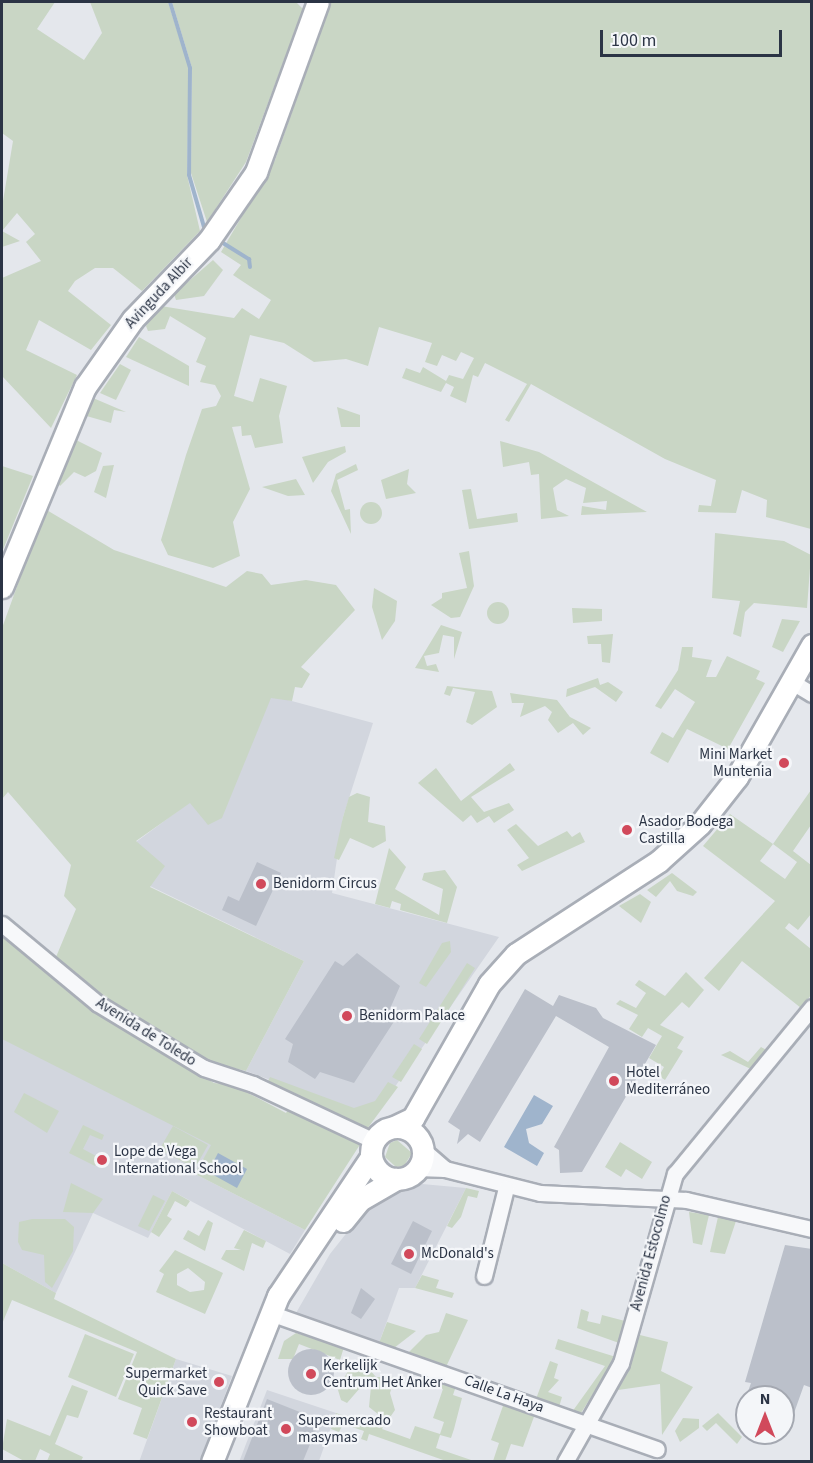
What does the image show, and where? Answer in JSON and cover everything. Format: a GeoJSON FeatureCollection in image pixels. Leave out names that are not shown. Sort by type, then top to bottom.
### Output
{"type":"FeatureCollection","features":[{"type":"Feature","properties":{"kind":"street","name":"Avinguda Albir"},"geometry":{"type":"LineString","coordinates":[[2,587],[85,387],[133,319],[209,240],[256,172],[318,2]]}},
{"type":"Feature","properties":{"kind":"street"},"geometry":{"type":"LineString","coordinates":[[226,1461],[277,1316],[333,1232],[360,1200],[396,1179],[489,984],[519,952],[682,843],[737,777],[812,645]]}},
{"type":"Feature","properties":{"kind":"street"},"geometry":{"type":"LineString","coordinates":[[792,682],[812,694]]}},
{"type":"Feature","properties":{"kind":"street","name":"Avenida de Toledo"},"geometry":{"type":"LineString","coordinates":[[2,924],[97,1003],[204,1068],[253,1084],[373,1149]]}},
{"type":"Feature","properties":{"kind":"street","name":"Avenida Estocolmo"},"geometry":{"type":"LineString","coordinates":[[565,1461],[626,1349],[664,1197],[675,1174],[812,1007]]}},
{"type":"Feature","properties":{"kind":"street"},"geometry":{"type":"LineString","coordinates":[[212,1461],[311,1240],[373,1149],[413,1140]]}},
{"type":"Feature","properties":{"kind":"street"},"geometry":{"type":"LineString","coordinates":[[413,1140],[446,1169],[506,1188],[664,1197],[812,1229]]}},
{"type":"Feature","properties":{"kind":"street"},"geometry":{"type":"LineString","coordinates":[[373,1149],[380,1172],[396,1179]]}},
{"type":"Feature","properties":{"kind":"street"},"geometry":{"type":"LineString","coordinates":[[484,1276],[506,1188]]}},
{"type":"Feature","properties":{"kind":"street","name":"Calle La Haya"},"geometry":{"type":"LineString","coordinates":[[277,1316],[657,1449]]}},
{"type":"Feature","properties":{"kind":"shaded area"},"geometry":{"type":"Polygon","coordinates":[[[277,697],[373,723],[343,817],[332,893],[499,937],[374,1117],[246,1071],[304,961],[150,886],[136,842],[190,802],[200,813],[251,700],[277,697]]]}},
{"type":"Feature","properties":{"kind":"shaded area","name":"Lope de Vega International School"},"geometry":{"type":"Polygon","coordinates":[[[2,1025],[4,1035],[212,1145],[195,1174],[305,1230],[290,1254],[172,1191],[148,1238],[93,1213],[56,1293],[2,1263],[2,1025]]]}},
{"type":"Feature","properties":{"kind":"shaded area"},"geometry":{"type":"Polygon","coordinates":[[[411,1183],[466,1188],[415,1288],[399,1288],[379,1343],[296,1313],[330,1254],[364,1211],[411,1183]]]}},
{"type":"Feature","properties":{"kind":"shaded area"},"geometry":{"type":"Polygon","coordinates":[[[176,1359],[232,1376],[200,1461],[139,1462],[176,1359]]]}},
{"type":"Feature","properties":{"kind":"shaded area","name":"Supermercado masymas"},"geometry":{"type":"Polygon","coordinates":[[[267,1390],[336,1413],[319,1461],[239,1462],[267,1390]]]}},
{"type":"Feature","properties":{"kind":"green space"},"geometry":{"type":"Polygon","coordinates":[[[2,2],[55,2],[37,29],[84,60],[102,33],[90,2],[168,2],[189,68],[187,175],[200,231],[142,291],[113,268],[95,268],[75,281],[68,291],[111,325],[91,350],[39,320],[26,350],[77,375],[51,428],[2,376],[2,278],[41,261],[26,242],[35,234],[17,213],[2,231],[2,207],[13,141],[2,133],[2,2]]]}},
{"type":"Feature","properties":{"kind":"green space"},"geometry":{"type":"Polygon","coordinates":[[[172,2],[296,2],[303,9],[246,162],[207,222],[191,173],[192,68],[172,2]]]}},
{"type":"Feature","properties":{"kind":"green space"},"geometry":{"type":"Polygon","coordinates":[[[331,2],[811,2],[811,529],[766,517],[767,500],[742,490],[736,513],[698,512],[699,505],[711,506],[716,480],[665,459],[531,384],[509,422],[505,420],[527,384],[485,363],[478,377],[473,375],[466,403],[450,396],[454,387],[446,383],[441,392],[402,378],[406,368],[420,373],[423,367],[446,381],[449,375],[463,379],[474,358],[461,352],[456,361],[442,355],[437,366],[425,362],[432,343],[379,327],[368,366],[346,359],[314,362],[284,343],[250,335],[234,396],[253,402],[260,378],[287,386],[279,416],[283,443],[255,448],[251,435],[242,436],[241,426],[232,427],[250,489],[233,522],[240,556],[213,568],[168,555],[161,540],[186,455],[202,409],[216,406],[221,396],[215,385],[200,382],[206,366],[196,362],[206,338],[170,316],[165,329],[148,331],[146,326],[161,306],[234,318],[242,308],[259,319],[271,300],[233,275],[241,265],[221,252],[275,160],[331,2]]]}},
{"type":"Feature","properties":{"kind":"green space"},"geometry":{"type":"Polygon","coordinates":[[[2,231],[20,241],[2,247],[2,231]]]}},
{"type":"Feature","properties":{"kind":"green space"},"geometry":{"type":"Polygon","coordinates":[[[213,260],[223,270],[204,296],[176,300],[174,294],[213,260]]]}},
{"type":"Feature","properties":{"kind":"green space"},"geometry":{"type":"Polygon","coordinates":[[[139,337],[189,366],[189,386],[126,357],[139,337]]]}},
{"type":"Feature","properties":{"kind":"green space"},"geometry":{"type":"Polygon","coordinates":[[[120,364],[131,370],[116,400],[100,393],[120,364]]]}},
{"type":"Feature","properties":{"kind":"green space"},"geometry":{"type":"Polygon","coordinates":[[[93,398],[126,412],[114,410],[111,423],[83,415],[93,398]]]}},
{"type":"Feature","properties":{"kind":"green space"},"geometry":{"type":"Polygon","coordinates":[[[337,407],[360,415],[360,427],[341,427],[337,407]]]}},
{"type":"Feature","properties":{"kind":"green space"},"geometry":{"type":"Polygon","coordinates":[[[74,439],[102,453],[96,471],[85,477],[74,472],[60,486],[56,481],[74,439]]]}},
{"type":"Feature","properties":{"kind":"green space"},"geometry":{"type":"Polygon","coordinates":[[[500,441],[539,452],[647,512],[581,515],[582,506],[606,510],[607,501],[583,503],[586,488],[566,479],[553,488],[557,510],[569,516],[541,519],[539,474],[531,475],[529,462],[503,467],[500,441]]]}},
{"type":"Feature","properties":{"kind":"green space"},"geometry":{"type":"Polygon","coordinates":[[[345,446],[346,452],[328,462],[313,483],[302,457],[345,446]]]}},
{"type":"Feature","properties":{"kind":"green space"},"geometry":{"type":"Polygon","coordinates":[[[356,464],[358,470],[337,480],[345,510],[350,509],[351,534],[331,491],[336,474],[356,464]]]}},
{"type":"Feature","properties":{"kind":"green space"},"geometry":{"type":"Polygon","coordinates":[[[114,465],[106,498],[94,492],[103,466],[114,465]]]}},
{"type":"Feature","properties":{"kind":"green space"},"geometry":{"type":"Polygon","coordinates":[[[2,466],[33,476],[2,552],[2,466]]]}},
{"type":"Feature","properties":{"kind":"green space"},"geometry":{"type":"Polygon","coordinates":[[[409,469],[407,484],[416,493],[386,499],[381,480],[409,469]]]}},
{"type":"Feature","properties":{"kind":"green space"},"geometry":{"type":"Polygon","coordinates":[[[296,479],[305,495],[288,496],[262,487],[296,479]]]}},
{"type":"Feature","properties":{"kind":"green space"},"geometry":{"type":"Polygon","coordinates":[[[471,489],[477,519],[517,513],[518,522],[469,529],[462,490],[471,489]]]}},
{"type":"Feature","properties":{"kind":"green space"},"geometry":{"type":"Polygon","coordinates":[[[371,502],[379,505],[382,513],[379,521],[371,524],[363,521],[360,513],[363,505],[371,502]]]}},
{"type":"Feature","properties":{"kind":"green space"},"geometry":{"type":"Polygon","coordinates":[[[45,509],[114,550],[226,587],[247,571],[262,574],[271,585],[306,580],[336,585],[355,610],[301,667],[310,674],[302,688],[295,687],[292,701],[271,698],[222,818],[208,825],[190,803],[136,841],[165,866],[150,887],[304,961],[246,1071],[205,1061],[111,1007],[56,957],[76,909],[64,896],[71,865],[8,792],[2,799],[2,628],[45,509]]]}},
{"type":"Feature","properties":{"kind":"green space"},"geometry":{"type":"Polygon","coordinates":[[[715,533],[784,541],[811,555],[807,608],[754,603],[745,612],[741,637],[733,634],[740,601],[712,598],[715,533]]]}},
{"type":"Feature","properties":{"kind":"green space"},"geometry":{"type":"Polygon","coordinates":[[[469,551],[474,586],[460,617],[451,618],[431,605],[442,598],[442,593],[467,588],[459,553],[469,551]]]}},
{"type":"Feature","properties":{"kind":"green space"},"geometry":{"type":"Polygon","coordinates":[[[374,588],[397,601],[395,621],[382,640],[372,607],[374,588]]]}},
{"type":"Feature","properties":{"kind":"green space"},"geometry":{"type":"Polygon","coordinates":[[[498,602],[506,605],[509,613],[506,621],[498,624],[490,621],[487,613],[490,605],[498,602]]]}},
{"type":"Feature","properties":{"kind":"green space"},"geometry":{"type":"Polygon","coordinates":[[[572,608],[602,609],[602,621],[573,623],[572,608]]]}},
{"type":"Feature","properties":{"kind":"green space"},"geometry":{"type":"Polygon","coordinates":[[[782,619],[800,621],[783,652],[772,647],[782,619]]]}},
{"type":"Feature","properties":{"kind":"green space"},"geometry":{"type":"Polygon","coordinates":[[[441,625],[462,632],[454,659],[454,637],[443,635],[439,653],[424,656],[427,666],[436,664],[439,672],[415,668],[441,625]]]}},
{"type":"Feature","properties":{"kind":"green space"},"geometry":{"type":"Polygon","coordinates":[[[613,634],[610,663],[602,662],[601,644],[588,644],[587,636],[613,634]]]}},
{"type":"Feature","properties":{"kind":"green space"},"geometry":{"type":"Polygon","coordinates":[[[682,647],[693,647],[692,657],[712,660],[706,677],[716,677],[727,656],[760,671],[756,679],[765,683],[728,749],[687,729],[668,763],[650,753],[662,732],[673,738],[695,702],[675,689],[661,709],[655,706],[678,670],[682,647]]]}},
{"type":"Feature","properties":{"kind":"green space"},"geometry":{"type":"Polygon","coordinates":[[[598,678],[600,685],[608,682],[623,692],[616,702],[595,687],[566,697],[567,689],[598,678]]]}},
{"type":"Feature","properties":{"kind":"green space"},"geometry":{"type":"Polygon","coordinates":[[[447,686],[492,691],[497,707],[472,725],[466,722],[475,692],[453,688],[450,696],[444,694],[447,686]]]}},
{"type":"Feature","properties":{"kind":"green space"},"geometry":{"type":"Polygon","coordinates":[[[510,693],[557,700],[570,717],[591,728],[583,735],[573,723],[558,733],[548,720],[552,712],[545,706],[520,717],[524,703],[512,703],[510,693]]]}},
{"type":"Feature","properties":{"kind":"green space"},"geometry":{"type":"Polygon","coordinates":[[[510,763],[515,770],[471,797],[484,812],[509,803],[514,810],[494,823],[489,816],[477,823],[471,815],[463,822],[418,783],[436,768],[461,801],[510,763]]]}},
{"type":"Feature","properties":{"kind":"green space"},"geometry":{"type":"Polygon","coordinates":[[[811,790],[811,825],[793,851],[811,865],[811,914],[798,930],[789,923],[785,928],[811,949],[811,995],[801,1008],[742,961],[719,991],[704,978],[775,901],[703,846],[730,814],[773,844],[811,790]],[[773,844],[760,861],[785,879],[797,862],[773,844]]]}},
{"type":"Feature","properties":{"kind":"green space"},"geometry":{"type":"Polygon","coordinates":[[[357,793],[370,797],[368,822],[385,826],[386,841],[373,848],[350,838],[339,860],[334,858],[343,817],[349,797],[357,793]]]}},
{"type":"Feature","properties":{"kind":"green space"},"geometry":{"type":"Polygon","coordinates":[[[516,824],[538,846],[567,831],[572,837],[580,832],[585,842],[522,871],[517,865],[529,858],[507,830],[516,824]]]}},
{"type":"Feature","properties":{"kind":"green space"},"geometry":{"type":"Polygon","coordinates":[[[389,848],[406,867],[395,889],[439,915],[443,889],[422,880],[424,873],[445,870],[457,887],[447,923],[400,910],[401,904],[392,901],[390,908],[375,904],[389,848]]]}},
{"type":"Feature","properties":{"kind":"green space"},"geometry":{"type":"Polygon","coordinates":[[[672,873],[697,892],[693,896],[677,891],[670,881],[656,897],[647,890],[672,873]]]}},
{"type":"Feature","properties":{"kind":"green space"},"geometry":{"type":"Polygon","coordinates":[[[640,894],[651,902],[641,923],[619,906],[640,894]]]}},
{"type":"Feature","properties":{"kind":"green space"},"geometry":{"type":"Polygon","coordinates":[[[2,934],[108,1019],[214,1083],[233,1085],[286,1113],[290,1107],[361,1143],[305,1230],[195,1174],[211,1145],[2,1039],[2,934]]]}},
{"type":"Feature","properties":{"kind":"green space"},"geometry":{"type":"Polygon","coordinates":[[[450,941],[451,952],[426,987],[419,983],[442,943],[450,941]]]}},
{"type":"Feature","properties":{"kind":"green space"},"geometry":{"type":"Polygon","coordinates":[[[467,963],[475,968],[427,1044],[419,1039],[467,963]]]}},
{"type":"Feature","properties":{"kind":"green space"},"geometry":{"type":"Polygon","coordinates":[[[686,972],[704,990],[689,1008],[682,1002],[660,1025],[684,1037],[677,1048],[683,1051],[665,1080],[659,1076],[664,1067],[649,1058],[662,1036],[648,1028],[642,1037],[629,1029],[638,1015],[616,1004],[620,1000],[636,1008],[646,993],[635,985],[639,980],[665,996],[686,972]]]}},
{"type":"Feature","properties":{"kind":"green space"},"geometry":{"type":"Polygon","coordinates":[[[414,1044],[422,1049],[401,1082],[392,1077],[414,1044]]]}},
{"type":"Feature","properties":{"kind":"green space"},"geometry":{"type":"Polygon","coordinates":[[[761,1047],[768,1051],[753,1070],[721,1055],[730,1051],[748,1062],[761,1047]]]}},
{"type":"Feature","properties":{"kind":"green space"},"geometry":{"type":"Polygon","coordinates":[[[270,1077],[354,1108],[375,1101],[388,1082],[398,1087],[367,1129],[267,1083],[270,1077]]]}},
{"type":"Feature","properties":{"kind":"green space"},"geometry":{"type":"Polygon","coordinates":[[[24,1093],[59,1111],[47,1133],[14,1112],[24,1093]]]}},
{"type":"Feature","properties":{"kind":"green space"},"geometry":{"type":"Polygon","coordinates":[[[83,1125],[104,1135],[102,1140],[90,1135],[83,1149],[98,1157],[95,1166],[69,1153],[83,1125]]]}},
{"type":"Feature","properties":{"kind":"green space"},"geometry":{"type":"Polygon","coordinates":[[[173,1126],[208,1145],[195,1168],[164,1152],[162,1145],[173,1126]]]}},
{"type":"Feature","properties":{"kind":"green space"},"geometry":{"type":"Polygon","coordinates":[[[397,1140],[412,1153],[404,1166],[396,1167],[385,1157],[390,1143],[397,1140]]]}},
{"type":"Feature","properties":{"kind":"green space"},"geometry":{"type":"Polygon","coordinates":[[[620,1142],[652,1162],[642,1179],[626,1169],[621,1177],[605,1167],[620,1142]]]}},
{"type":"Feature","properties":{"kind":"green space"},"geometry":{"type":"Polygon","coordinates":[[[71,1183],[103,1199],[93,1213],[63,1212],[71,1183]]]}},
{"type":"Feature","properties":{"kind":"green space"},"geometry":{"type":"Polygon","coordinates":[[[466,1188],[479,1191],[477,1198],[468,1196],[461,1217],[452,1228],[447,1226],[466,1188]]]}},
{"type":"Feature","properties":{"kind":"green space"},"geometry":{"type":"Polygon","coordinates":[[[172,1191],[190,1201],[186,1207],[175,1201],[167,1216],[172,1219],[159,1237],[151,1232],[172,1191]]]}},
{"type":"Feature","properties":{"kind":"green space"},"geometry":{"type":"Polygon","coordinates":[[[153,1195],[165,1201],[149,1231],[138,1226],[153,1195]]]}},
{"type":"Feature","properties":{"kind":"green space"},"geometry":{"type":"Polygon","coordinates":[[[689,1212],[709,1215],[702,1245],[693,1243],[689,1212]]]}},
{"type":"Feature","properties":{"kind":"green space"},"geometry":{"type":"Polygon","coordinates":[[[718,1217],[736,1221],[725,1254],[710,1252],[718,1217]]]}},
{"type":"Feature","properties":{"kind":"green space"},"geometry":{"type":"Polygon","coordinates":[[[32,1219],[65,1219],[74,1227],[73,1251],[52,1288],[45,1282],[44,1255],[22,1250],[18,1242],[19,1222],[32,1219]]]}},
{"type":"Feature","properties":{"kind":"green space"},"geometry":{"type":"Polygon","coordinates":[[[208,1220],[213,1223],[205,1251],[183,1239],[188,1230],[199,1236],[208,1220]]]}},
{"type":"Feature","properties":{"kind":"green space"},"geometry":{"type":"Polygon","coordinates":[[[244,1230],[266,1241],[263,1248],[252,1243],[244,1271],[221,1259],[226,1250],[241,1250],[234,1248],[244,1230]]]}},
{"type":"Feature","properties":{"kind":"green space"},"geometry":{"type":"Polygon","coordinates":[[[175,1250],[223,1273],[205,1314],[156,1292],[164,1274],[159,1271],[175,1250]],[[188,1268],[177,1274],[177,1285],[190,1292],[204,1290],[205,1282],[188,1268]]]}},
{"type":"Feature","properties":{"kind":"green space"},"geometry":{"type":"Polygon","coordinates":[[[2,1263],[56,1293],[54,1299],[176,1359],[147,1439],[133,1434],[142,1408],[118,1399],[137,1352],[12,1300],[2,1324],[2,1263]]]}},
{"type":"Feature","properties":{"kind":"green space"},"geometry":{"type":"Polygon","coordinates":[[[422,1275],[439,1280],[436,1288],[454,1293],[452,1298],[415,1288],[422,1275]]]}},
{"type":"Feature","properties":{"kind":"green space"},"geometry":{"type":"Polygon","coordinates":[[[581,1309],[589,1312],[587,1321],[600,1324],[602,1315],[625,1321],[619,1343],[577,1328],[581,1309]]]}},
{"type":"Feature","properties":{"kind":"green space"},"geometry":{"type":"Polygon","coordinates":[[[446,1313],[468,1320],[446,1367],[408,1353],[426,1335],[439,1332],[446,1313]]]}},
{"type":"Feature","properties":{"kind":"green space"},"geometry":{"type":"Polygon","coordinates":[[[387,1322],[416,1331],[394,1348],[379,1343],[387,1322]]]}},
{"type":"Feature","properties":{"kind":"green space"},"geometry":{"type":"Polygon","coordinates":[[[296,1333],[344,1347],[340,1360],[299,1344],[293,1359],[278,1359],[284,1341],[296,1333]]]}},
{"type":"Feature","properties":{"kind":"green space"},"geometry":{"type":"Polygon","coordinates":[[[85,1334],[134,1354],[116,1397],[68,1377],[85,1334]]]}},
{"type":"Feature","properties":{"kind":"green space"},"geometry":{"type":"Polygon","coordinates":[[[640,1335],[668,1342],[661,1371],[693,1387],[662,1435],[660,1384],[618,1390],[640,1335]]]}},
{"type":"Feature","properties":{"kind":"green space"},"geometry":{"type":"Polygon","coordinates":[[[558,1339],[616,1357],[581,1413],[572,1412],[605,1366],[555,1349],[558,1339]]]}},
{"type":"Feature","properties":{"kind":"green space"},"geometry":{"type":"Polygon","coordinates":[[[361,1360],[376,1377],[395,1377],[390,1393],[395,1410],[382,1429],[410,1439],[415,1426],[440,1434],[444,1422],[433,1418],[443,1389],[433,1386],[436,1379],[456,1386],[453,1395],[462,1398],[454,1429],[451,1438],[440,1435],[436,1448],[474,1461],[446,1461],[369,1434],[367,1441],[361,1439],[364,1431],[343,1424],[339,1432],[331,1429],[336,1413],[380,1428],[383,1418],[369,1407],[371,1386],[360,1388],[347,1403],[341,1400],[338,1390],[352,1363],[361,1360]]]}},
{"type":"Feature","properties":{"kind":"green space"},"geometry":{"type":"Polygon","coordinates":[[[550,1361],[558,1364],[554,1378],[559,1380],[548,1392],[562,1397],[559,1407],[536,1399],[550,1361]]]}},
{"type":"Feature","properties":{"kind":"green space"},"geometry":{"type":"Polygon","coordinates":[[[72,1385],[88,1391],[78,1418],[67,1415],[55,1444],[83,1457],[81,1461],[47,1461],[50,1454],[40,1449],[35,1461],[24,1461],[2,1449],[7,1419],[50,1436],[72,1385]]]}},
{"type":"Feature","properties":{"kind":"green space"},"geometry":{"type":"Polygon","coordinates":[[[504,1403],[535,1414],[523,1447],[511,1444],[505,1461],[493,1461],[499,1443],[491,1440],[504,1403]]]}},
{"type":"Feature","properties":{"kind":"green space"},"geometry":{"type":"Polygon","coordinates":[[[718,1413],[735,1430],[735,1442],[716,1423],[707,1431],[702,1426],[718,1413]]]}},
{"type":"Feature","properties":{"kind":"green space"},"geometry":{"type":"Polygon","coordinates":[[[683,1418],[699,1419],[699,1428],[680,1442],[675,1431],[683,1418]]]}},
{"type":"Feature","properties":{"kind":"water"},"geometry":{"type":"Polygon","coordinates":[[[534,1095],[553,1106],[542,1124],[526,1129],[529,1143],[544,1153],[537,1166],[504,1147],[534,1095]]]}},
{"type":"Feature","properties":{"kind":"water"},"geometry":{"type":"Polygon","coordinates":[[[218,1153],[247,1169],[237,1188],[208,1172],[218,1153]]]}},
{"type":"Feature","properties":{"kind":"building","name":"Benidorm Circus"},"geometry":{"type":"Polygon","coordinates":[[[257,862],[281,873],[256,926],[222,910],[228,896],[239,901],[257,862]]]}},
{"type":"Feature","properties":{"kind":"building","name":"Benidorm Palace"},"geometry":{"type":"Polygon","coordinates":[[[357,953],[400,986],[389,1011],[397,1011],[395,1020],[354,1083],[320,1072],[315,1079],[288,1062],[293,1044],[285,1039],[335,961],[343,966],[357,953]]]}},
{"type":"Feature","properties":{"kind":"building","name":"Hotel Mediterráneo"},"geometry":{"type":"Polygon","coordinates":[[[525,989],[553,1006],[559,995],[596,1008],[603,1018],[656,1045],[582,1172],[560,1173],[559,1150],[554,1147],[609,1047],[556,1016],[480,1142],[468,1134],[457,1144],[460,1130],[448,1122],[525,989]]]}},
{"type":"Feature","properties":{"kind":"building","name":"McDonald's"},"geometry":{"type":"Polygon","coordinates":[[[413,1221],[432,1231],[411,1274],[391,1264],[413,1221]]]}},
{"type":"Feature","properties":{"kind":"building"},"geometry":{"type":"Polygon","coordinates":[[[785,1245],[812,1249],[812,1388],[804,1385],[795,1410],[795,1385],[750,1385],[751,1383],[745,1382],[785,1245]]]}},
{"type":"Feature","properties":{"kind":"building"},"geometry":{"type":"Polygon","coordinates":[[[361,1288],[375,1299],[361,1319],[351,1313],[361,1288]]]}},
{"type":"Feature","properties":{"kind":"building","name":"Kerkelijk Centrum Het Anker"},"geometry":{"type":"Polygon","coordinates":[[[311,1349],[327,1356],[334,1372],[327,1388],[311,1395],[295,1388],[288,1372],[295,1356],[311,1349]]]}},
{"type":"Feature","properties":{"kind":"building","name":"Supermercado masymas"},"geometry":{"type":"Polygon","coordinates":[[[267,1399],[320,1420],[303,1461],[243,1461],[267,1399]]]}},
{"type":"Feature","properties":{"kind":"waterway"},"geometry":{"type":"LineString","coordinates":[[170,2],[190,68],[189,175],[204,227]]}},
{"type":"Feature","properties":{"kind":"waterway"},"geometry":{"type":"LineString","coordinates":[[223,243],[249,259],[250,267]]}},
{"type":"Feature","properties":{"kind":"place","name":"Mini Market Muntenia"},"geometry":{"type":"Point","coordinates":[784,763]}},
{"type":"Feature","properties":{"kind":"place","name":"Asador Bodega Castilla"},"geometry":{"type":"Point","coordinates":[627,830]}},
{"type":"Feature","properties":{"kind":"place","name":"Benidorm Circus"},"geometry":{"type":"Point","coordinates":[261,884]}},
{"type":"Feature","properties":{"kind":"place","name":"Benidorm Palace"},"geometry":{"type":"Point","coordinates":[347,1016]}},
{"type":"Feature","properties":{"kind":"place","name":"Hotel Mediterráneo"},"geometry":{"type":"Point","coordinates":[614,1081]}},
{"type":"Feature","properties":{"kind":"place","name":"Lope de Vega International School"},"geometry":{"type":"Point","coordinates":[102,1160]}},
{"type":"Feature","properties":{"kind":"place","name":"McDonald's"},"geometry":{"type":"Point","coordinates":[409,1254]}},
{"type":"Feature","properties":{"kind":"place","name":"Kerkelijk Centrum Het Anker"},"geometry":{"type":"Point","coordinates":[311,1374]}},
{"type":"Feature","properties":{"kind":"place","name":"Supermarket Quick Save"},"geometry":{"type":"Point","coordinates":[219,1382]}},
{"type":"Feature","properties":{"kind":"place","name":"Restaurant Showboat"},"geometry":{"type":"Point","coordinates":[192,1422]}},
{"type":"Feature","properties":{"kind":"place","name":"Supermercado masymas"},"geometry":{"type":"Point","coordinates":[286,1429]}}]}
